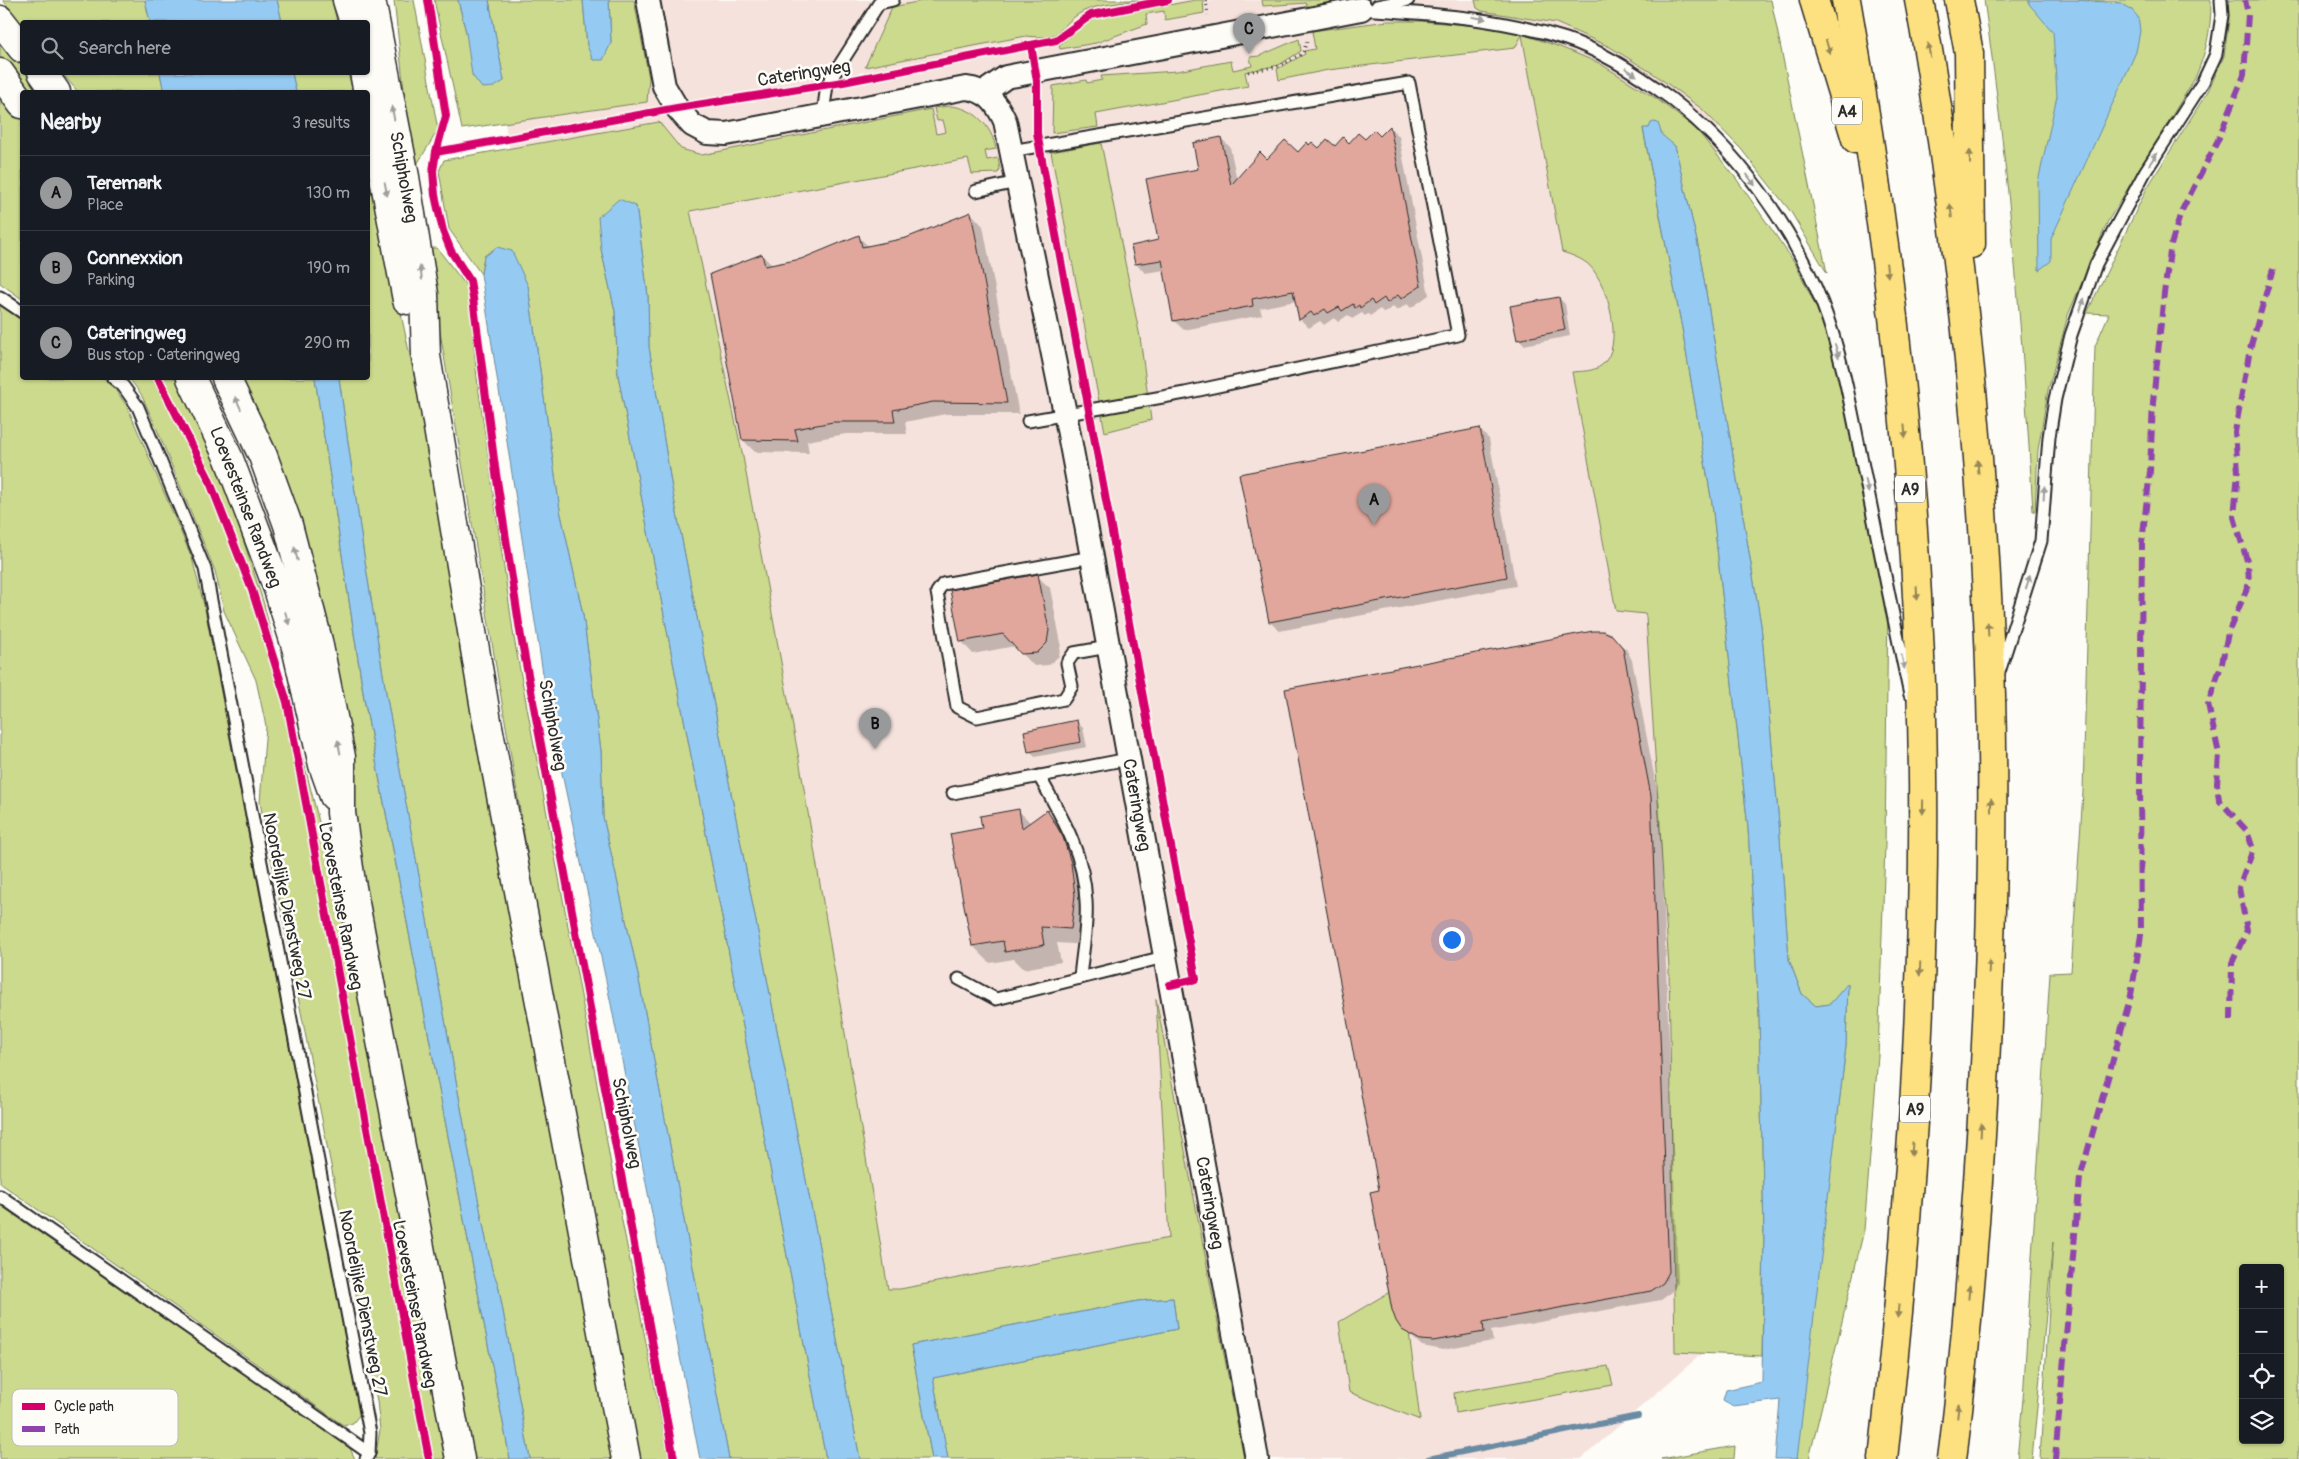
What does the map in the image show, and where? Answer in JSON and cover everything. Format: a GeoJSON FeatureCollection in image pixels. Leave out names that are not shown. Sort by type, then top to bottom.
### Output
{"type":"FeatureCollection","features":[{"type":"Feature","properties":{"kind":"highway","name":"A4"},"geometry":{"type":"LineString","coordinates":[[1814,0],[1881,222]]}},
{"type":"Feature","properties":{"kind":"highway","name":"A9"},"geometry":{"type":"LineString","coordinates":[[1846,0],[1864,98],[1898,358],[1912,511],[1919,616],[1923,758],[1921,940],[1916,1099],[1883,1459]]}},
{"type":"Feature","properties":{"kind":"highway"},"geometry":{"type":"LineString","coordinates":[[1919,0],[1929,52],[1949,193],[1972,381],[1984,537],[1991,695],[1990,952],[1984,1076],[1976,1219],[1952,1459]]}},
{"type":"Feature","properties":{"kind":"highway"},"geometry":{"type":"LineString","coordinates":[[1959,0],[1969,54],[1972,381]]}},
{"type":"Feature","properties":{"kind":"main road"},"geometry":{"type":"LineString","coordinates":[[348,0],[353,20]]}},
{"type":"Feature","properties":{"kind":"main road","name":"Schipholweg"},"geometry":{"type":"LineString","coordinates":[[371,0],[405,177],[424,294],[426,356],[487,722],[626,1459]]}},
{"type":"Feature","properties":{"kind":"main road"},"geometry":{"type":"LineString","coordinates":[[0,20],[20,45]]}},
{"type":"Feature","properties":{"kind":"main road"},"geometry":{"type":"LineString","coordinates":[[0,73],[20,101]]}},
{"type":"Feature","properties":{"kind":"main road"},"geometry":{"type":"LineString","coordinates":[[44,75],[55,90]]}},
{"type":"Feature","properties":{"kind":"main road","name":"Schipholweg"},"geometry":{"type":"LineString","coordinates":[[365,75],[367,90]]}},
{"type":"Feature","properties":{"kind":"main road","name":"Schipholweg"},"geometry":{"type":"LineString","coordinates":[[370,105],[405,295],[426,356]]}},
{"type":"Feature","properties":{"kind":"main road","name":"Loevesteinse Randweg"},"geometry":{"type":"LineString","coordinates":[[193,380],[229,458],[278,589],[296,647],[323,765],[341,813]]}},
{"type":"Feature","properties":{"kind":"main road","name":"Loevesteinse Randweg"},"geometry":{"type":"LineString","coordinates":[[227,380],[263,456],[288,525],[318,641],[341,757],[341,813],[363,944],[460,1459]]}},
{"type":"Feature","properties":{"kind":"street"},"geometry":{"type":"LineString","coordinates":[[648,0],[664,86],[692,126],[707,133],[726,134],[959,89],[973,89],[983,93],[1006,77],[1360,5]]}},
{"type":"Feature","properties":{"kind":"street","name":"Cateringweg"},"geometry":{"type":"LineString","coordinates":[[983,93],[1000,110],[1005,121],[1065,413],[1257,1459]]}},
{"type":"Feature","properties":{"kind":"lane","name":"Cateringweg"},"geometry":{"type":"LineString","coordinates":[[823,114],[827,84],[881,1],[894,0]]}},
{"type":"Feature","properties":{"kind":"lane"},"geometry":{"type":"LineString","coordinates":[[1360,5],[1408,0]]}},
{"type":"Feature","properties":{"kind":"lane"},"geometry":{"type":"LineString","coordinates":[[1991,695],[2041,541],[2050,427],[2071,335],[2096,264],[2145,172],[2203,82],[2213,61],[2222,15],[2221,0]]}},
{"type":"Feature","properties":{"kind":"lane","name":"A9"},"geometry":{"type":"LineString","coordinates":[[1360,5],[1459,15],[1525,27],[1569,40],[1617,63],[1665,95],[1710,132],[1748,175],[1781,222],[1806,266],[1822,304],[1834,340],[1847,386],[1923,758]]}},
{"type":"Feature","properties":{"kind":"lane"},"geometry":{"type":"LineString","coordinates":[[1010,151],[1409,83],[1458,335],[1185,393],[1028,421]]}},
{"type":"Feature","properties":{"kind":"lane"},"geometry":{"type":"LineString","coordinates":[[976,191],[1017,182]]}},
{"type":"Feature","properties":{"kind":"lane"},"geometry":{"type":"LineString","coordinates":[[0,296],[20,311]]}},
{"type":"Feature","properties":{"kind":"lane","name":"Noordelijke Dienstweg 27"},"geometry":{"type":"LineString","coordinates":[[116,380],[123,386],[138,407],[205,569],[370,1433],[367,1456]]}},
{"type":"Feature","properties":{"kind":"lane"},"geometry":{"type":"LineString","coordinates":[[1092,557],[943,584],[937,592],[957,707],[977,717],[1064,699],[1072,686],[1067,663],[1074,653],[1108,647]]}},
{"type":"Feature","properties":{"kind":"lane"},"geometry":{"type":"LineString","coordinates":[[953,793],[1128,759]]}},
{"type":"Feature","properties":{"kind":"lane"},"geometry":{"type":"LineString","coordinates":[[1040,776],[1070,832],[1082,866],[1086,902],[1080,978]]}},
{"type":"Feature","properties":{"kind":"lane"},"geometry":{"type":"LineString","coordinates":[[959,979],[996,999],[1164,957]]}},
{"type":"Feature","properties":{"kind":"lane"},"geometry":{"type":"LineString","coordinates":[[0,1196],[367,1456]]}},
{"type":"Feature","properties":{"kind":"path"},"geometry":{"type":"LineString","coordinates":[[1206,0],[1208,14]]}},
{"type":"Feature","properties":{"kind":"path"},"geometry":{"type":"LineString","coordinates":[[1248,72],[1280,66],[1303,52],[1307,43],[1306,33]]}},
{"type":"Feature","properties":{"kind":"shaded area"},"geometry":{"type":"Polygon","coordinates":[[[484,0],[1717,0],[1739,1321],[1581,1459],[732,1459],[484,0]]]}},
{"type":"Feature","properties":{"kind":"green space"},"geometry":{"type":"Polygon","coordinates":[[[3,0],[145,0],[150,20],[20,20],[3,0]]]}},
{"type":"Feature","properties":{"kind":"green space"},"geometry":{"type":"Polygon","coordinates":[[[277,0],[332,0],[337,20],[282,20],[277,0]]]}},
{"type":"Feature","properties":{"kind":"green space"},"geometry":{"type":"Polygon","coordinates":[[[394,0],[414,0],[438,130],[413,171],[394,0]]]}},
{"type":"Feature","properties":{"kind":"green space"},"geometry":{"type":"Polygon","coordinates":[[[434,0],[458,0],[466,32],[504,81],[489,0],[583,0],[587,45],[611,43],[609,0],[634,0],[649,78],[647,102],[462,129],[434,0]]]}},
{"type":"Feature","properties":{"kind":"green space"},"geometry":{"type":"Polygon","coordinates":[[[927,0],[1139,0],[1104,5],[1084,11],[1075,16],[1060,31],[1048,36],[1026,36],[865,67],[892,7],[927,0]]]}},
{"type":"Feature","properties":{"kind":"green space"},"geometry":{"type":"Polygon","coordinates":[[[1203,0],[1204,13],[1165,20],[1164,11],[1146,14],[1147,24],[1096,43],[1060,49],[1059,45],[1091,20],[1203,0]]]}},
{"type":"Feature","properties":{"kind":"green space"},"geometry":{"type":"Polygon","coordinates":[[[1262,0],[1335,0],[1329,4],[1308,8],[1306,3],[1263,6],[1262,0]]]}},
{"type":"Feature","properties":{"kind":"green space"},"geometry":{"type":"Polygon","coordinates":[[[1475,0],[1771,0],[1827,273],[1791,212],[1741,149],[1702,109],[1654,74],[1610,47],[1556,23],[1482,11],[1477,8],[1475,0]]]}},
{"type":"Feature","properties":{"kind":"green space"},"geometry":{"type":"Polygon","coordinates":[[[1984,0],[2211,0],[2207,42],[2195,78],[2108,221],[2068,315],[2048,390],[2038,450],[2035,511],[2033,511],[2020,319],[2008,191],[1984,0]]]}},
{"type":"Feature","properties":{"kind":"green space"},"geometry":{"type":"Polygon","coordinates":[[[2228,0],[2299,0],[2299,1459],[2040,1459],[2053,1242],[2032,1459],[2017,1459],[2023,1399],[2050,973],[2071,972],[2083,792],[2095,346],[2109,314],[2087,313],[2147,188],[2208,91],[2224,56],[2229,19],[2228,0]]]}},
{"type":"Feature","properties":{"kind":"green space"},"geometry":{"type":"Polygon","coordinates":[[[1388,21],[1420,21],[1489,27],[1522,34],[1560,47],[1599,63],[1657,99],[1696,129],[1735,177],[1795,263],[1823,321],[1848,389],[1888,600],[1885,844],[1878,1056],[1864,1230],[1809,1459],[1797,1459],[1799,1433],[1846,1046],[1848,984],[1830,1004],[1816,1006],[1802,994],[1789,960],[1761,625],[1699,250],[1675,146],[1649,128],[1643,129],[1682,328],[1712,503],[1748,828],[1759,1015],[1764,1233],[1762,1356],[1675,1352],[1669,968],[1646,617],[1645,614],[1616,611],[1572,372],[1595,369],[1602,365],[1609,356],[1613,330],[1608,301],[1597,275],[1590,266],[1581,259],[1562,252],[1522,35],[1515,48],[1328,70],[1279,80],[1277,69],[1305,54],[1304,51],[1315,49],[1312,31],[1388,21]]]}},
{"type":"Feature","properties":{"kind":"green space"},"geometry":{"type":"Polygon","coordinates":[[[0,33],[20,58],[20,75],[33,75],[45,90],[23,90],[0,60],[0,33]]]}},
{"type":"Feature","properties":{"kind":"green space"},"geometry":{"type":"Polygon","coordinates":[[[1299,39],[1301,51],[1279,65],[1245,72],[1248,86],[1096,114],[1098,127],[1052,133],[1053,86],[1086,80],[1087,83],[1102,80],[1101,76],[1177,71],[1231,61],[1233,70],[1252,66],[1250,57],[1259,56],[1299,39]]]}},
{"type":"Feature","properties":{"kind":"green space"},"geometry":{"type":"Polygon","coordinates":[[[64,75],[160,75],[164,90],[76,90],[64,75]]]}},
{"type":"Feature","properties":{"kind":"green space"},"geometry":{"type":"Polygon","coordinates":[[[292,75],[349,75],[352,90],[296,90],[292,75]]]}},
{"type":"Feature","properties":{"kind":"green space"},"geometry":{"type":"Polygon","coordinates":[[[0,92],[20,112],[20,298],[0,283],[0,92]]]}},
{"type":"Feature","properties":{"kind":"green space"},"geometry":{"type":"Polygon","coordinates":[[[958,107],[974,114],[986,126],[996,149],[985,151],[987,160],[998,158],[1000,169],[998,173],[972,174],[968,159],[690,211],[743,457],[799,759],[888,1289],[900,1289],[1169,1238],[1156,999],[1244,1459],[948,1459],[933,1378],[1177,1329],[1173,1298],[1138,1301],[911,1345],[932,1459],[860,1459],[671,483],[649,347],[648,296],[636,206],[601,249],[615,311],[618,375],[826,1459],[729,1459],[637,970],[603,817],[601,751],[583,615],[560,510],[528,286],[497,247],[484,256],[481,274],[449,229],[439,171],[444,160],[659,122],[681,149],[702,155],[931,109],[936,134],[946,132],[943,120],[937,121],[934,108],[958,107]]]}},
{"type":"Feature","properties":{"kind":"green space"},"geometry":{"type":"Polygon","coordinates":[[[1101,143],[1140,337],[1151,420],[1105,432],[1051,152],[1101,143]]]}},
{"type":"Feature","properties":{"kind":"green space"},"geometry":{"type":"Polygon","coordinates":[[[370,169],[428,440],[543,1092],[612,1459],[530,1459],[498,1284],[492,1270],[470,1158],[386,693],[339,380],[370,380],[370,169]]]}},
{"type":"Feature","properties":{"kind":"green space"},"geometry":{"type":"Polygon","coordinates":[[[426,248],[437,248],[468,288],[477,378],[514,638],[611,1165],[669,1459],[638,1459],[563,1067],[426,248]]]}},
{"type":"Feature","properties":{"kind":"green space"},"geometry":{"type":"Polygon","coordinates":[[[0,304],[20,318],[20,380],[106,380],[111,384],[127,406],[192,558],[205,609],[360,1414],[353,1423],[343,1425],[0,1183],[0,304]]]}},
{"type":"Feature","properties":{"kind":"green space"},"geometry":{"type":"Polygon","coordinates":[[[130,380],[186,380],[221,471],[263,601],[355,964],[450,1459],[375,1459],[380,1430],[377,1401],[260,802],[266,726],[256,680],[224,611],[215,571],[141,394],[130,380]]]}},
{"type":"Feature","properties":{"kind":"green space"},"geometry":{"type":"Polygon","coordinates":[[[231,380],[315,380],[364,699],[510,1459],[471,1459],[365,891],[337,705],[231,380]]]}},
{"type":"Feature","properties":{"kind":"green space"},"geometry":{"type":"Polygon","coordinates":[[[0,1205],[298,1412],[347,1442],[355,1459],[0,1459],[0,1205]]]}},
{"type":"Feature","properties":{"kind":"green space"},"geometry":{"type":"Polygon","coordinates":[[[1403,1284],[1420,1420],[1349,1392],[1339,1322],[1403,1284]]]}},
{"type":"Feature","properties":{"kind":"green space"},"geometry":{"type":"Polygon","coordinates":[[[1608,1366],[1613,1385],[1456,1413],[1454,1393],[1608,1366]]]}},
{"type":"Feature","properties":{"kind":"green space"},"geometry":{"type":"Polygon","coordinates":[[[1735,1446],[1734,1459],[1661,1459],[1735,1446]]]}},
{"type":"Feature","properties":{"kind":"water"},"geometry":{"type":"Polygon","coordinates":[[[145,0],[277,0],[282,20],[150,20],[145,0]]]}},
{"type":"Feature","properties":{"kind":"water"},"geometry":{"type":"Polygon","coordinates":[[[458,0],[489,0],[504,81],[494,87],[482,88],[472,75],[466,32],[458,0]]]}},
{"type":"Feature","properties":{"kind":"water"},"geometry":{"type":"Polygon","coordinates":[[[583,0],[609,0],[611,43],[603,60],[593,60],[587,46],[583,0]]]}},
{"type":"Feature","properties":{"kind":"water"},"geometry":{"type":"Polygon","coordinates":[[[2029,0],[2121,3],[2131,9],[2138,17],[2140,31],[2136,52],[2051,239],[2051,261],[2039,270],[2038,182],[2057,96],[2053,32],[2029,4],[2029,0]]]}},
{"type":"Feature","properties":{"kind":"water"},"geometry":{"type":"Polygon","coordinates":[[[160,75],[292,75],[296,90],[164,90],[160,75]]]}},
{"type":"Feature","properties":{"kind":"water"},"geometry":{"type":"Polygon","coordinates":[[[1651,123],[1658,123],[1662,135],[1675,146],[1699,250],[1761,625],[1789,960],[1802,994],[1816,1006],[1830,1004],[1848,983],[1846,1046],[1797,1459],[1775,1459],[1780,1400],[1733,1406],[1723,1400],[1726,1390],[1762,1382],[1764,1233],[1759,1015],[1748,828],[1712,503],[1682,328],[1643,128],[1649,128],[1651,123]]]}},
{"type":"Feature","properties":{"kind":"water"},"geometry":{"type":"Polygon","coordinates":[[[619,199],[636,206],[648,296],[649,347],[671,483],[860,1459],[826,1459],[618,375],[615,311],[601,249],[598,217],[619,199]]]}},
{"type":"Feature","properties":{"kind":"water"},"geometry":{"type":"Polygon","coordinates":[[[497,247],[512,251],[528,286],[560,510],[583,615],[601,751],[603,817],[637,970],[729,1459],[700,1459],[611,1004],[549,712],[481,274],[484,257],[497,247]]]}},
{"type":"Feature","properties":{"kind":"water"},"geometry":{"type":"Polygon","coordinates":[[[315,380],[339,380],[386,693],[470,1158],[492,1270],[498,1284],[530,1459],[510,1459],[364,698],[315,380]]]}},
{"type":"Feature","properties":{"kind":"water"},"geometry":{"type":"Polygon","coordinates":[[[1173,1298],[1177,1329],[933,1378],[948,1459],[932,1459],[911,1345],[1138,1301],[1173,1298]]]}},
{"type":"Feature","properties":{"kind":"building"},"geometry":{"type":"Polygon","coordinates":[[[1390,126],[1421,286],[1401,299],[1398,295],[1387,303],[1384,298],[1374,305],[1371,300],[1360,308],[1359,305],[1355,308],[1353,304],[1342,311],[1339,307],[1328,313],[1325,309],[1314,316],[1311,312],[1299,320],[1293,291],[1252,299],[1253,306],[1173,321],[1162,260],[1135,264],[1131,246],[1158,240],[1146,179],[1198,169],[1193,143],[1221,137],[1231,185],[1260,152],[1267,159],[1285,140],[1298,152],[1307,142],[1309,145],[1312,142],[1319,148],[1327,139],[1335,146],[1343,137],[1349,143],[1358,133],[1365,139],[1374,130],[1380,136],[1390,126]]]}},
{"type":"Feature","properties":{"kind":"building"},"geometry":{"type":"Polygon","coordinates":[[[971,212],[1007,403],[933,402],[893,410],[895,422],[833,422],[795,429],[798,441],[742,440],[710,274],[762,254],[765,266],[801,259],[859,235],[862,247],[906,238],[971,212]]]}},
{"type":"Feature","properties":{"kind":"building"},"geometry":{"type":"Polygon","coordinates":[[[1559,297],[1565,330],[1517,340],[1510,306],[1559,297]]]}},
{"type":"Feature","properties":{"kind":"building"},"geometry":{"type":"Polygon","coordinates":[[[1480,428],[1507,577],[1269,622],[1239,474],[1480,428]]]}},
{"type":"Feature","properties":{"kind":"building"},"geometry":{"type":"Polygon","coordinates":[[[1038,574],[1049,630],[1047,643],[1037,653],[1021,654],[1003,634],[960,642],[950,590],[1038,574]]]}},
{"type":"Feature","properties":{"kind":"building"},"geometry":{"type":"Polygon","coordinates":[[[1593,631],[1603,631],[1612,635],[1623,648],[1651,796],[1669,1272],[1663,1283],[1651,1291],[1483,1322],[1484,1332],[1433,1341],[1420,1340],[1402,1330],[1392,1310],[1370,1192],[1379,1190],[1285,689],[1593,631]]]}},
{"type":"Feature","properties":{"kind":"building"},"geometry":{"type":"Polygon","coordinates":[[[1077,720],[1081,742],[1028,752],[1024,731],[1077,720]]]}},
{"type":"Feature","properties":{"kind":"building"},"geometry":{"type":"Polygon","coordinates":[[[1019,809],[1022,828],[1047,810],[1063,837],[1071,863],[1075,895],[1071,929],[1041,927],[1044,945],[1005,952],[1003,941],[972,946],[950,834],[982,828],[980,816],[1019,809]]]}},
{"type":"Feature","properties":{"kind":"waterway"},"geometry":{"type":"LineString","coordinates":[[1428,1459],[1638,1416]]}},
{"type":"Feature","properties":{"kind":"marked path"},"geometry":{"type":"LineString","coordinates":[[2055,1459],[2080,1178],[2131,995],[2141,935],[2142,543],[2150,471],[2153,402],[2164,293],[2171,245],[2181,212],[2218,140],[2244,75],[2248,14],[2245,0]]}},
{"type":"Feature","properties":{"kind":"marked path"},"geometry":{"type":"LineString","coordinates":[[2231,1020],[2232,963],[2247,930],[2239,888],[2253,849],[2247,831],[2219,800],[2217,784],[2219,754],[2208,704],[2222,663],[2228,633],[2249,584],[2248,564],[2234,517],[2238,472],[2235,432],[2250,349],[2273,269]]}},
{"type":"Feature","properties":{"kind":"cycle path"},"geometry":{"type":"LineString","coordinates":[[428,0],[446,116],[433,171],[435,195],[443,231],[451,251],[470,281],[495,467],[521,637],[674,1459]]}},
{"type":"Feature","properties":{"kind":"cycle path"},"geometry":{"type":"LineString","coordinates":[[436,152],[677,108],[843,82],[1056,40],[1091,15],[1168,0]]}},
{"type":"Feature","properties":{"kind":"cycle path"},"geometry":{"type":"LineString","coordinates":[[1031,45],[1037,81],[1037,133],[1196,979],[1170,985]]}},
{"type":"Feature","properties":{"kind":"cycle path"},"geometry":{"type":"LineString","coordinates":[[159,380],[208,477],[252,590],[287,702],[429,1459]]}},
{"type":"Feature","properties":{"kind":"place","name":"Cateringweg"},"geometry":{"type":"Point","coordinates":[1249,54]}},
{"type":"Feature","properties":{"kind":"place","name":"Teremark"},"geometry":{"type":"Point","coordinates":[1374,525]}},
{"type":"Feature","properties":{"kind":"place","name":"Connexxion"},"geometry":{"type":"Point","coordinates":[875,749]}}]}
